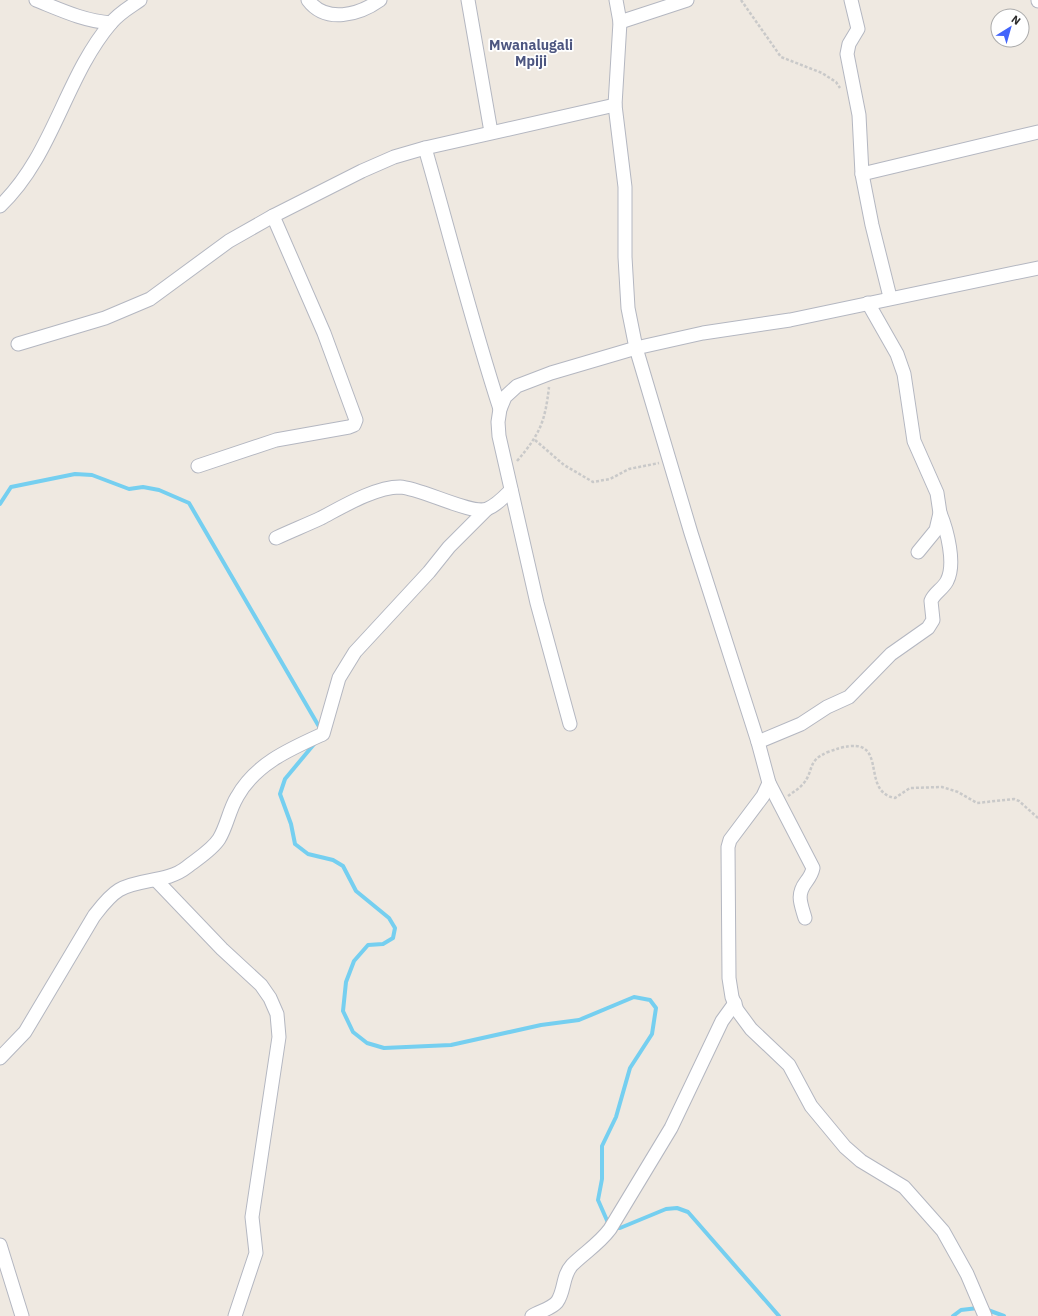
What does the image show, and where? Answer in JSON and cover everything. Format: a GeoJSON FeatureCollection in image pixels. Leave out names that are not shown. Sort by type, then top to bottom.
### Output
{"type":"FeatureCollection","features":[{"type":"Feature","properties":{"kind":"street"},"geometry":{"type":"LineString","coordinates":[[36,0],[95,22],[111,23]]}},
{"type":"Feature","properties":{"kind":"street"},"geometry":{"type":"LineString","coordinates":[[0,206],[13,193],[34,163],[82,68],[111,23],[121,13],[140,0]]}},
{"type":"Feature","properties":{"kind":"street"},"geometry":{"type":"LineString","coordinates":[[308,0],[322,12],[333,16],[352,13],[373,5],[380,0]]}},
{"type":"Feature","properties":{"kind":"street"},"geometry":{"type":"LineString","coordinates":[[468,0],[491,132]]}},
{"type":"Feature","properties":{"kind":"street"},"geometry":{"type":"LineString","coordinates":[[616,0],[620,22],[615,105],[625,186],[624,257],[628,308],[636,348],[669,461],[758,742],[769,783],[813,868],[800,892],[799,898],[805,918]]}},
{"type":"Feature","properties":{"kind":"street"},"geometry":{"type":"LineString","coordinates":[[620,22],[687,0]]}},
{"type":"Feature","properties":{"kind":"street"},"geometry":{"type":"LineString","coordinates":[[851,0],[858,29],[849,44],[847,54],[859,115],[862,174],[872,225],[890,298]]}},
{"type":"Feature","properties":{"kind":"street"},"geometry":{"type":"LineString","coordinates":[[18,344],[105,318],[150,299],[229,241],[273,216],[362,171],[394,157],[491,132],[615,105]]}},
{"type":"Feature","properties":{"kind":"street"},"geometry":{"type":"LineString","coordinates":[[862,174],[1038,132]]}},
{"type":"Feature","properties":{"kind":"street"},"geometry":{"type":"LineString","coordinates":[[425,148],[450,235],[476,335],[500,410]]}},
{"type":"Feature","properties":{"kind":"street"},"geometry":{"type":"LineString","coordinates":[[198,466],[276,440],[349,427],[354,425],[356,420],[324,333],[273,216]]}},
{"type":"Feature","properties":{"kind":"street"},"geometry":{"type":"LineString","coordinates":[[570,724],[537,603],[499,436],[498,422],[500,410],[505,397],[517,386],[551,373],[636,348],[703,333],[790,320],[1038,268]]}},
{"type":"Feature","properties":{"kind":"street"},"geometry":{"type":"LineString","coordinates":[[758,742],[801,724],[827,707],[843,701],[891,654],[930,624],[933,615],[931,601],[947,581],[949,575],[950,542],[940,514],[937,493],[914,441],[904,374],[897,354],[868,303]]}},
{"type":"Feature","properties":{"kind":"street"},"geometry":{"type":"LineString","coordinates":[[276,538],[320,519],[358,499],[397,487],[410,488],[459,505],[486,510]]}},
{"type":"Feature","properties":{"kind":"street"},"geometry":{"type":"LineString","coordinates":[[0,1058],[25,1032],[94,916],[104,903],[119,891],[135,884],[174,875],[185,868],[218,840],[236,798],[260,769],[272,759],[323,734],[339,678],[355,652],[429,572],[449,547],[486,510],[511,490]]}},
{"type":"Feature","properties":{"kind":"street"},"geometry":{"type":"LineString","coordinates":[[918,552],[936,530],[940,514]]}},
{"type":"Feature","properties":{"kind":"street"},"geometry":{"type":"LineString","coordinates":[[769,783],[763,796],[730,840],[728,847],[729,972],[730,985],[735,1003],[743,1019],[751,1029],[789,1065],[811,1106],[845,1147],[861,1161],[904,1187],[943,1231],[967,1274],[985,1316]]}},
{"type":"Feature","properties":{"kind":"street"},"geometry":{"type":"LineString","coordinates":[[156,880],[222,949],[260,985],[270,998],[277,1014],[279,1037],[252,1217],[256,1252],[235,1316]]}},
{"type":"Feature","properties":{"kind":"street"},"geometry":{"type":"LineString","coordinates":[[532,1316],[556,1303],[561,1295],[566,1273],[571,1266],[602,1241],[610,1229],[671,1128],[722,1021],[735,1003]]}},
{"type":"Feature","properties":{"kind":"street"},"geometry":{"type":"LineString","coordinates":[[0,1245],[22,1316]]}},
{"type":"Feature","properties":{"kind":"path"},"geometry":{"type":"LineString","coordinates":[[741,0],[781,56],[822,72],[836,82],[843,93]]}},
{"type":"Feature","properties":{"kind":"path"},"geometry":{"type":"LineString","coordinates":[[507,473],[535,440],[546,414],[551,373]]}},
{"type":"Feature","properties":{"kind":"path"},"geometry":{"type":"LineString","coordinates":[[535,440],[568,468],[594,482],[610,479],[629,468],[669,461]]}},
{"type":"Feature","properties":{"kind":"path"},"geometry":{"type":"LineString","coordinates":[[780,802],[803,784],[809,768],[820,756],[846,747],[864,748],[869,752],[873,761],[874,779],[887,797],[895,798],[910,788],[942,787],[958,792],[977,803],[1008,798],[1014,799],[1019,801],[1038,818]]}},
{"type":"Feature","properties":{"kind":"waterway"},"geometry":{"type":"LineString","coordinates":[[0,504],[11,487],[75,474],[92,475],[129,489],[143,487],[159,490],[189,503],[321,730]]}},
{"type":"Feature","properties":{"kind":"waterway"},"geometry":{"type":"LineString","coordinates":[[315,743],[285,779],[280,794],[291,824],[295,844],[308,854],[333,860],[343,866],[356,891],[389,918],[395,928],[393,938],[383,944],[368,945],[354,961],[346,982],[343,1011],[353,1032],[367,1043],[384,1048],[451,1045],[541,1025],[579,1020],[634,997],[650,1000],[656,1008],[652,1034],[630,1068],[616,1117],[602,1146],[602,1179],[598,1200],[609,1225]]}},
{"type":"Feature","properties":{"kind":"waterway"},"geometry":{"type":"LineString","coordinates":[[613,1228],[620,1228],[666,1209],[677,1208],[688,1212],[779,1316]]}},
{"type":"Feature","properties":{"kind":"waterway"},"geometry":{"type":"LineString","coordinates":[[953,1316],[961,1310],[978,1308]]}},
{"type":"Feature","properties":{"kind":"waterway"},"geometry":{"type":"LineString","coordinates":[[985,1309],[1004,1316]]}},
{"type":"Feature","properties":{"kind":"district","name":"Mwanalugali Mpiji"},"geometry":{"type":"Point","coordinates":[531,54]}}]}
